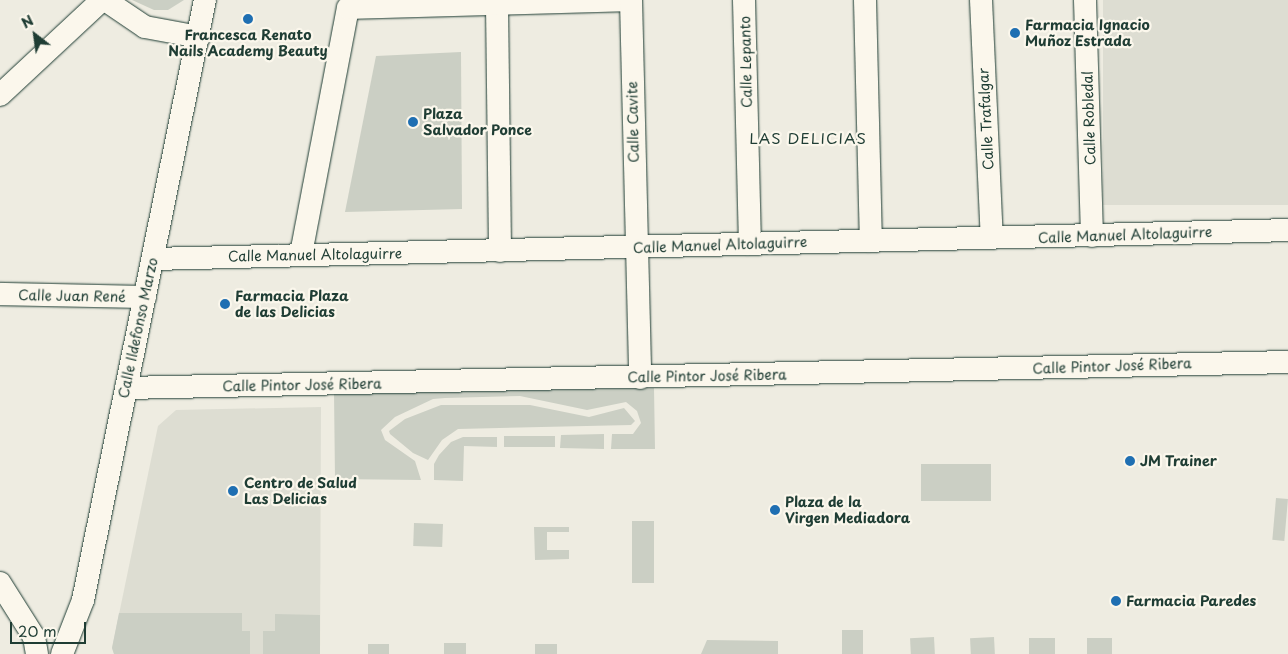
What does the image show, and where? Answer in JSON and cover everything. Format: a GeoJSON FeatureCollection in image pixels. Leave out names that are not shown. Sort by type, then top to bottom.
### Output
{"type":"FeatureCollection","features":[{"type":"Feature","properties":{"kind":"street"},"geometry":{"type":"LineString","coordinates":[[0,95],[104,0],[145,27],[199,37]]}},
{"type":"Feature","properties":{"kind":"street","name":"Calle Ildefonso Marzo"},"geometry":{"type":"LineString","coordinates":[[62,654],[83,600],[205,0]]}},
{"type":"Feature","properties":{"kind":"street","name":"Calle Cavite"},"geometry":{"type":"LineString","coordinates":[[496,4],[631,0],[640,378]]}},
{"type":"Feature","properties":{"kind":"street","name":"Calle Lepanto"},"geometry":{"type":"LineString","coordinates":[[744,0],[750,244]]}},
{"type":"Feature","properties":{"kind":"street"},"geometry":{"type":"LineString","coordinates":[[865,0],[871,240]]}},
{"type":"Feature","properties":{"kind":"street","name":"Calle Trafalgar"},"geometry":{"type":"LineString","coordinates":[[981,0],[992,238]]}},
{"type":"Feature","properties":{"kind":"street","name":"Calle Robledal"},"geometry":{"type":"LineString","coordinates":[[1086,0],[1092,236]]}},
{"type":"Feature","properties":{"kind":"street"},"geometry":{"type":"LineString","coordinates":[[301,254],[348,8],[496,4],[500,251]]}},
{"type":"Feature","properties":{"kind":"street","name":"Calle Manuel Altolaguirre"},"geometry":{"type":"LineString","coordinates":[[153,259],[1288,230]]}},
{"type":"Feature","properties":{"kind":"street","name":"Calle Juan René"},"geometry":{"type":"LineString","coordinates":[[0,294],[145,297]]}},
{"type":"Feature","properties":{"kind":"street","name":"Calle Pintor José Ribera"},"geometry":{"type":"LineString","coordinates":[[126,388],[640,378],[1288,362]]}},
{"type":"Feature","properties":{"kind":"street"},"geometry":{"type":"LineString","coordinates":[[0,583],[34,636],[37,654]]}},
{"type":"Feature","properties":{"kind":"shaded area"},"geometry":{"type":"Polygon","coordinates":[[[132,0],[184,0],[168,10],[154,10],[132,0]]]}},
{"type":"Feature","properties":{"kind":"shaded area"},"geometry":{"type":"Polygon","coordinates":[[[1103,0],[1288,0],[1288,205],[1103,205],[1103,0]]]}},
{"type":"Feature","properties":{"kind":"shaded area"},"geometry":{"type":"Polygon","coordinates":[[[461,52],[462,209],[345,212],[376,56],[461,52]]]}},
{"type":"Feature","properties":{"kind":"shaded area"},"geometry":{"type":"Polygon","coordinates":[[[654,388],[655,449],[611,449],[612,434],[633,434],[641,423],[637,411],[626,402],[587,410],[520,396],[433,399],[395,417],[381,430],[385,440],[415,461],[421,480],[335,479],[334,393],[654,388]]]}},
{"type":"Feature","properties":{"kind":"shaded area"},"geometry":{"type":"Polygon","coordinates":[[[441,405],[530,405],[589,417],[624,408],[635,421],[631,425],[458,429],[442,440],[428,460],[413,453],[390,434],[389,431],[405,419],[441,405]]]}},
{"type":"Feature","properties":{"kind":"shaded area","name":"Centro de Salud Las Delicias"},"geometry":{"type":"Polygon","coordinates":[[[321,407],[320,654],[114,654],[112,648],[158,426],[176,410],[321,407]]]}},
{"type":"Feature","properties":{"kind":"shaded area"},"geometry":{"type":"Polygon","coordinates":[[[604,434],[604,449],[560,448],[561,435],[604,434]]]}},
{"type":"Feature","properties":{"kind":"shaded area"},"geometry":{"type":"Polygon","coordinates":[[[504,436],[555,436],[555,447],[504,447],[504,436]]]}},
{"type":"Feature","properties":{"kind":"shaded area"},"geometry":{"type":"Polygon","coordinates":[[[463,437],[497,437],[497,447],[464,446],[463,481],[434,480],[434,464],[439,455],[451,442],[463,437]]]}},
{"type":"Feature","properties":{"kind":"shaded area"},"geometry":{"type":"Polygon","coordinates":[[[921,464],[991,464],[991,501],[921,501],[921,464]]]}},
{"type":"Feature","properties":{"kind":"shaded area"},"geometry":{"type":"Polygon","coordinates":[[[1276,498],[1288,499],[1284,541],[1272,540],[1276,498]]]}},
{"type":"Feature","properties":{"kind":"shaded area"},"geometry":{"type":"Polygon","coordinates":[[[632,521],[654,521],[654,583],[632,583],[632,521]]]}},
{"type":"Feature","properties":{"kind":"shaded area"},"geometry":{"type":"Polygon","coordinates":[[[414,523],[443,524],[442,547],[413,546],[414,523]]]}},
{"type":"Feature","properties":{"kind":"shaded area"},"geometry":{"type":"Polygon","coordinates":[[[534,527],[569,527],[569,532],[547,532],[547,550],[569,550],[569,559],[535,560],[534,527]]]}},
{"type":"Feature","properties":{"kind":"shaded area"},"geometry":{"type":"Polygon","coordinates":[[[119,613],[242,613],[242,631],[250,631],[250,654],[114,654],[112,648],[119,613]]]}},
{"type":"Feature","properties":{"kind":"shaded area"},"geometry":{"type":"Polygon","coordinates":[[[275,614],[320,615],[320,654],[263,654],[263,631],[275,631],[275,614]]]}},
{"type":"Feature","properties":{"kind":"shaded area"},"geometry":{"type":"Polygon","coordinates":[[[842,630],[863,630],[863,654],[842,654],[842,630]]]}},
{"type":"Feature","properties":{"kind":"shaded area"},"geometry":{"type":"Polygon","coordinates":[[[934,637],[935,654],[911,654],[910,638],[934,637]]]}},
{"type":"Feature","properties":{"kind":"shaded area"},"geometry":{"type":"Polygon","coordinates":[[[994,637],[995,654],[971,654],[970,638],[994,637]]]}},
{"type":"Feature","properties":{"kind":"shaded area"},"geometry":{"type":"Polygon","coordinates":[[[1029,638],[1055,638],[1055,654],[1029,654],[1029,638]]]}},
{"type":"Feature","properties":{"kind":"shaded area"},"geometry":{"type":"Polygon","coordinates":[[[1087,638],[1112,638],[1112,654],[1087,654],[1087,638]]]}},
{"type":"Feature","properties":{"kind":"shaded area"},"geometry":{"type":"Polygon","coordinates":[[[707,640],[778,641],[778,654],[701,654],[707,640]]]}},
{"type":"Feature","properties":{"kind":"shaded area"},"geometry":{"type":"Polygon","coordinates":[[[444,643],[466,643],[466,654],[444,654],[444,643]]]}},
{"type":"Feature","properties":{"kind":"shaded area"},"geometry":{"type":"Polygon","coordinates":[[[368,644],[389,644],[389,654],[368,654],[368,644]]]}},
{"type":"Feature","properties":{"kind":"shaded area"},"geometry":{"type":"Polygon","coordinates":[[[535,644],[557,644],[557,654],[535,654],[535,644]]]}},
{"type":"Feature","properties":{"kind":"place","name":"Francesca Renato Nails Academy Beauty"},"geometry":{"type":"Point","coordinates":[248,19]}},
{"type":"Feature","properties":{"kind":"place","name":"Farmacia Ignacio Muñoz Estrada"},"geometry":{"type":"Point","coordinates":[1015,33]}},
{"type":"Feature","properties":{"kind":"place","name":"Plaza Salvador Ponce"},"geometry":{"type":"Point","coordinates":[413,122]}},
{"type":"Feature","properties":{"kind":"place","name":"Farmacia Plaza de las Delicias"},"geometry":{"type":"Point","coordinates":[225,304]}},
{"type":"Feature","properties":{"kind":"place","name":"JM Trainer"},"geometry":{"type":"Point","coordinates":[1130,461]}},
{"type":"Feature","properties":{"kind":"place","name":"Centro de Salud Las Delicias"},"geometry":{"type":"Point","coordinates":[233,491]}},
{"type":"Feature","properties":{"kind":"place","name":"Plaza de la Virgen Mediadora"},"geometry":{"type":"Point","coordinates":[775,510]}},
{"type":"Feature","properties":{"kind":"place","name":"Farmacia Paredes"},"geometry":{"type":"Point","coordinates":[1116,601]}},
{"type":"Feature","properties":{"kind":"district","name":"LAS DELICIAS"},"geometry":{"type":"Point","coordinates":[808,138]}}]}
